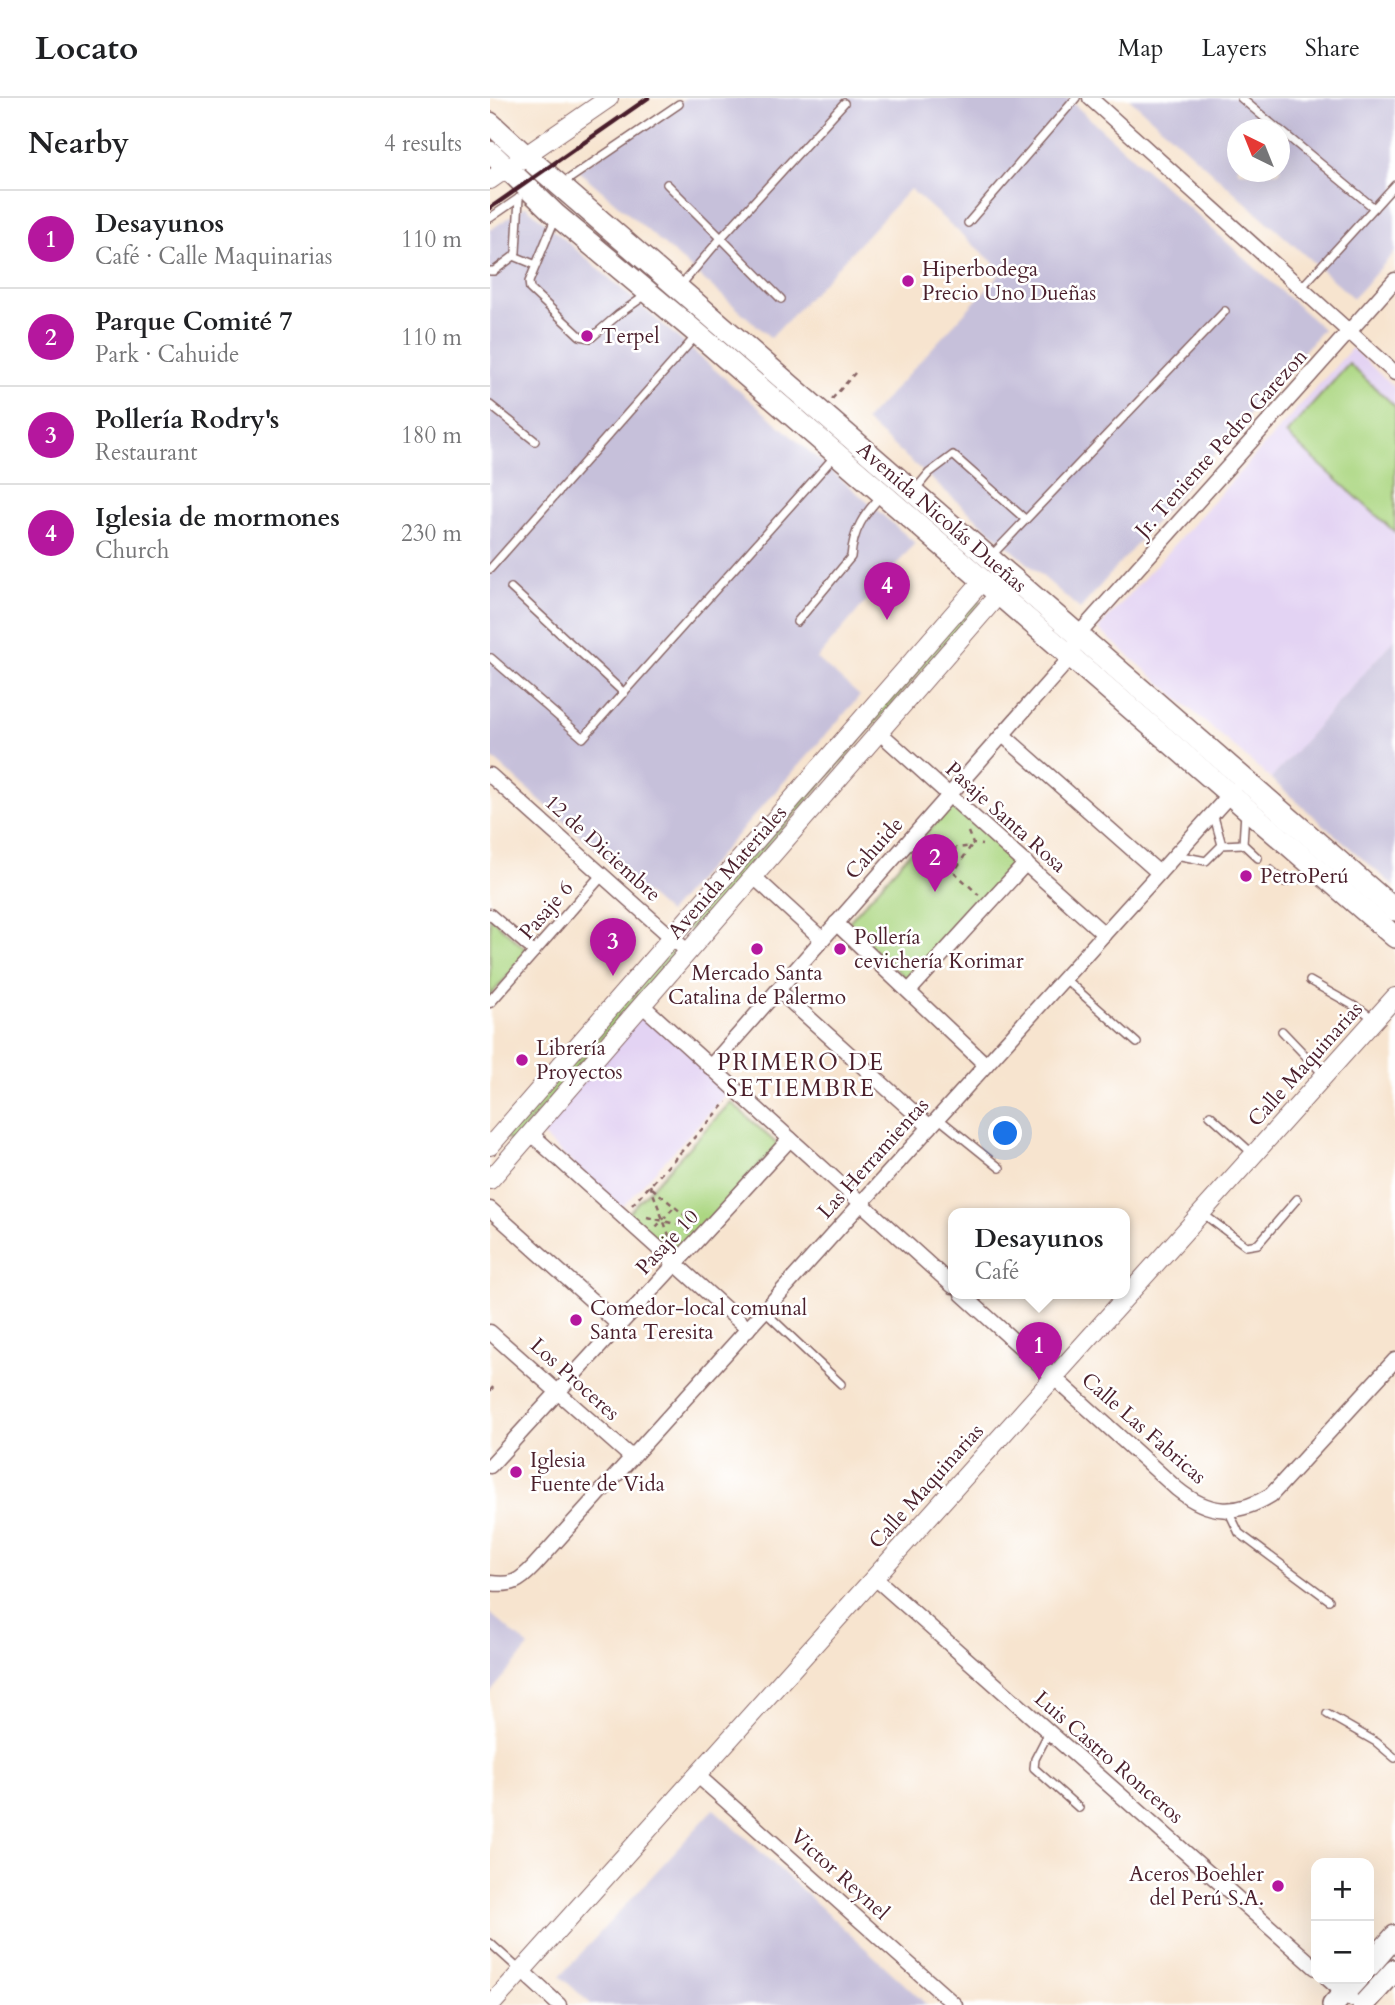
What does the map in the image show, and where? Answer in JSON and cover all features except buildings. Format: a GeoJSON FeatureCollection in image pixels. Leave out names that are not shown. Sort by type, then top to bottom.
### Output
{"type":"FeatureCollection","features":[{"type":"Feature","properties":{"kind":"main road","name":"Avenida Nicolás Dueñas"},"geometry":{"type":"LineString","coordinates":[[490,123],[1078,635],[1240,793],[1333,873],[1395,910]]}},
{"type":"Feature","properties":{"kind":"main road","name":"Avenida Nicolás Dueñas"},"geometry":{"type":"LineString","coordinates":[[490,152],[499,174],[556,215],[650,293],[1070,658],[1240,793],[1333,873],[1395,937]]}},
{"type":"Feature","properties":{"kind":"main road"},"geometry":{"type":"LineString","coordinates":[[1374,1960],[1395,1936]]}},
{"type":"Feature","properties":{"kind":"main road"},"geometry":{"type":"LineString","coordinates":[[1347,1994],[1395,1970]]}},
{"type":"Feature","properties":{"kind":"street"},"geometry":{"type":"LineString","coordinates":[[499,174],[609,98]]}},
{"type":"Feature","properties":{"kind":"street"},"geometry":{"type":"LineString","coordinates":[[1093,99],[1395,373]]}},
{"type":"Feature","properties":{"kind":"street","name":"Jr. Teniente Pedro Garezon"},"geometry":{"type":"LineString","coordinates":[[1078,635],[1395,280]]}},
{"type":"Feature","properties":{"kind":"street","name":"Avenida Materiales"},"geometry":{"type":"LineString","coordinates":[[490,1180],[879,732],[991,587]]}},
{"type":"Feature","properties":{"kind":"street","name":"Avenida Materiales"},"geometry":{"type":"LineString","coordinates":[[490,1149],[672,937],[991,587]]}},
{"type":"Feature","properties":{"kind":"street"},"geometry":{"type":"LineString","coordinates":[[1070,658],[1078,635]]}},
{"type":"Feature","properties":{"kind":"street","name":"Cahuide"},"geometry":{"type":"LineString","coordinates":[[710,1067],[1070,658]]}},
{"type":"Feature","properties":{"kind":"street","name":"Pasaje Santa Rosa"},"geometry":{"type":"LineString","coordinates":[[879,732],[1104,934]]}},
{"type":"Feature","properties":{"kind":"street"},"geometry":{"type":"LineString","coordinates":[[1003,735],[1159,873]]}},
{"type":"Feature","properties":{"kind":"street","name":"12 de Diciembre"},"geometry":{"type":"LineString","coordinates":[[490,775],[688,951]]}},
{"type":"Feature","properties":{"kind":"street","name":"Las Herramientas"},"geometry":{"type":"LineString","coordinates":[[490,1583],[504,1585],[520,1581],[1213,813],[1240,793]]}},
{"type":"Feature","properties":{"kind":"street"},"geometry":{"type":"LineString","coordinates":[[909,990],[1026,863]]}},
{"type":"Feature","properties":{"kind":"street","name":"Pasaje 6"},"geometry":{"type":"LineString","coordinates":[[490,1002],[602,875]]}},
{"type":"Feature","properties":{"kind":"street"},"geometry":{"type":"LineString","coordinates":[[753,876],[822,939]]}},
{"type":"Feature","properties":{"kind":"street"},"geometry":{"type":"LineString","coordinates":[[490,914],[534,952]]}},
{"type":"Feature","properties":{"kind":"street"},"geometry":{"type":"LineString","coordinates":[[836,923],[986,1065]]}},
{"type":"Feature","properties":{"kind":"street"},"geometry":{"type":"LineString","coordinates":[[778,990],[934,1123]]}},
{"type":"Feature","properties":{"kind":"street","name":"Calle Maquinarias"},"geometry":{"type":"LineString","coordinates":[[1130,1292],[1395,997]]}},
{"type":"Feature","properties":{"kind":"street"},"geometry":{"type":"LineString","coordinates":[[642,1005],[948,1281]]}},
{"type":"Feature","properties":{"kind":"street"},"geometry":{"type":"LineString","coordinates":[[530,1133],[624,1214],[748,1329]]}},
{"type":"Feature","properties":{"kind":"street","name":"Pasaje 10"},"geometry":{"type":"LineString","coordinates":[[490,1466],[790,1139]]}},
{"type":"Feature","properties":{"kind":"street"},"geometry":{"type":"LineString","coordinates":[[490,1149],[504,1163]]}},
{"type":"Feature","properties":{"kind":"street"},"geometry":{"type":"LineString","coordinates":[[490,1209],[619,1325]]}},
{"type":"Feature","properties":{"kind":"street","name":"Calle Las Fabricas"},"geometry":{"type":"LineString","coordinates":[[968,1299],[1189,1498],[1201,1505],[1228,1510],[1257,1504],[1271,1495],[1395,1360]]}},
{"type":"Feature","properties":{"kind":"street","name":"Calle Maquinarias"},"geometry":{"type":"LineString","coordinates":[[491,2005],[1124,1299]]}},
{"type":"Feature","properties":{"kind":"street","name":"Los Proceres"},"geometry":{"type":"LineString","coordinates":[[490,1332],[631,1457]]}},
{"type":"Feature","properties":{"kind":"street","name":"Luis Castro Ronceros"},"geometry":{"type":"LineString","coordinates":[[875,1578],[1311,1964]]}},
{"type":"Feature","properties":{"kind":"street","name":"Victor Reynel"},"geometry":{"type":"LineString","coordinates":[[697,1775],[955,2005]]}},
{"type":"Feature","properties":{"kind":"street"},"geometry":{"type":"LineString","coordinates":[[522,1971],[559,2005]]}},
{"type":"Feature","properties":{"kind":"lane"},"geometry":{"type":"LineString","coordinates":[[968,223],[1076,98]]}},
{"type":"Feature","properties":{"kind":"lane"},"geometry":{"type":"LineString","coordinates":[[1241,98],[1266,119]]}},
{"type":"Feature","properties":{"kind":"lane"},"geometry":{"type":"LineString","coordinates":[[679,289],[721,237],[844,103]]}},
{"type":"Feature","properties":{"kind":"lane"},"geometry":{"type":"LineString","coordinates":[[560,186],[679,104]]}},
{"type":"Feature","properties":{"kind":"lane"},"geometry":{"type":"LineString","coordinates":[[1290,139],[1374,208]]}},
{"type":"Feature","properties":{"kind":"lane"},"geometry":{"type":"LineString","coordinates":[[667,184],[781,299]]}},
{"type":"Feature","properties":{"kind":"lane"},"geometry":{"type":"LineString","coordinates":[[1301,288],[1395,185]]}},
{"type":"Feature","properties":{"kind":"lane"},"geometry":{"type":"LineString","coordinates":[[490,218],[525,194]]}},
{"type":"Feature","properties":{"kind":"lane"},"geometry":{"type":"LineString","coordinates":[[490,271],[514,257],[525,194]]}},
{"type":"Feature","properties":{"kind":"lane"},"geometry":{"type":"LineString","coordinates":[[556,215],[529,282],[530,289],[580,336],[591,338],[619,314],[650,293]]}},
{"type":"Feature","properties":{"kind":"lane"},"geometry":{"type":"LineString","coordinates":[[514,257],[536,265]]}},
{"type":"Feature","properties":{"kind":"lane"},"geometry":{"type":"LineString","coordinates":[[989,558],[1225,311]]}},
{"type":"Feature","properties":{"kind":"lane"},"geometry":{"type":"LineString","coordinates":[[490,569],[698,334]]}},
{"type":"Feature","properties":{"kind":"lane"},"geometry":{"type":"LineString","coordinates":[[490,405],[535,441]]}},
{"type":"Feature","properties":{"kind":"lane"},"geometry":{"type":"LineString","coordinates":[[491,658],[583,738],[836,455]]}},
{"type":"Feature","properties":{"kind":"lane"},"geometry":{"type":"LineString","coordinates":[[913,492],[929,473],[953,455],[1025,519]]}},
{"type":"Feature","properties":{"kind":"lane"},"geometry":{"type":"LineString","coordinates":[[797,622],[851,557],[852,543],[860,519],[882,494]]}},
{"type":"Feature","properties":{"kind":"lane"},"geometry":{"type":"LineString","coordinates":[[511,588],[624,693]]}},
{"type":"Feature","properties":{"kind":"lane"},"geometry":{"type":"LineString","coordinates":[[1240,793],[1242,844],[1258,859]]}},
{"type":"Feature","properties":{"kind":"lane"},"geometry":{"type":"LineString","coordinates":[[1213,813],[1222,845]]}},
{"type":"Feature","properties":{"kind":"lane"},"geometry":{"type":"LineString","coordinates":[[1175,855],[1206,861],[1222,845],[1242,844]]}},
{"type":"Feature","properties":{"kind":"lane"},"geometry":{"type":"LineString","coordinates":[[1271,870],[1285,882],[1333,873]]}},
{"type":"Feature","properties":{"kind":"lane"},"geometry":{"type":"LineString","coordinates":[[1064,978],[1137,1043]]}},
{"type":"Feature","properties":{"kind":"lane"},"geometry":{"type":"LineString","coordinates":[[1310,981],[1374,1020]]}},
{"type":"Feature","properties":{"kind":"lane"},"geometry":{"type":"LineString","coordinates":[[1282,1031],[1312,1065],[1325,1075]]}},
{"type":"Feature","properties":{"kind":"lane"},"geometry":{"type":"LineString","coordinates":[[1210,1115],[1254,1154]]}},
{"type":"Feature","properties":{"kind":"lane"},"geometry":{"type":"LineString","coordinates":[[934,1123],[1000,1168]]}},
{"type":"Feature","properties":{"kind":"lane"},"geometry":{"type":"LineString","coordinates":[[1202,1212],[1246,1246],[1258,1244],[1297,1199]]}},
{"type":"Feature","properties":{"kind":"lane"},"geometry":{"type":"LineString","coordinates":[[764,1311],[841,1384]]}},
{"type":"Feature","properties":{"kind":"lane"},"geometry":{"type":"LineString","coordinates":[[1228,1510],[1239,1533],[1329,1600]]}},
{"type":"Feature","properties":{"kind":"lane"},"geometry":{"type":"LineString","coordinates":[[1326,1714],[1376,1742],[1395,1758]]}},
{"type":"Feature","properties":{"kind":"lane"},"geometry":{"type":"LineString","coordinates":[[1049,1732],[1035,1759],[1034,1768],[1079,1808]]}},
{"type":"Feature","properties":{"kind":"lane"},"geometry":{"type":"LineString","coordinates":[[490,1943],[522,1971]]}},
{"type":"Feature","properties":{"kind":"path"},"geometry":{"type":"LineString","coordinates":[[821,412],[856,373]]}},
{"type":"Feature","properties":{"kind":"path"},"geometry":{"type":"LineString","coordinates":[[914,835],[990,904]]}},
{"type":"Feature","properties":{"kind":"path"},"geometry":{"type":"LineString","coordinates":[[932,852],[972,845],[954,872]]}},
{"type":"Feature","properties":{"kind":"path"},"geometry":{"type":"LineString","coordinates":[[624,1214],[737,1091]]}},
{"type":"Feature","properties":{"kind":"path"},"geometry":{"type":"LineString","coordinates":[[650,1185],[705,1232]]}},
{"type":"Feature","properties":{"kind":"path"},"geometry":{"type":"LineString","coordinates":[[650,1185],[677,1262]]}},
{"type":"Feature","properties":{"kind":"path"},"geometry":{"type":"LineString","coordinates":[[649,1234],[675,1206]]}},
{"type":"Feature","properties":{"kind":"path"},"geometry":{"type":"LineString","coordinates":[[624,1214],[663,1220],[705,1232]]}},
{"type":"Feature","properties":{"kind":"path"},"geometry":{"type":"LineString","coordinates":[[490,1391],[494,1386]]}},
{"type":"Feature","properties":{"kind":"shaded area"},"geometry":{"type":"Polygon","coordinates":[[[686,98],[1067,98],[1323,329],[1080,609],[865,421],[1003,271],[910,189],[771,338],[578,170],[686,98]]]}},
{"type":"Feature","properties":{"kind":"shaded area"},"geometry":{"type":"Polygon","coordinates":[[[1129,98],[1395,98],[1395,252],[1353,298],[1129,98]]]}},
{"type":"Feature","properties":{"kind":"shaded area"},"geometry":{"type":"Polygon","coordinates":[[[526,206],[915,543],[817,659],[860,696],[668,913],[490,756],[490,230],[526,206]]]}},
{"type":"Feature","properties":{"kind":"shaded area"},"geometry":{"type":"Polygon","coordinates":[[[1352,348],[1395,388],[1395,638],[1271,779],[1098,629],[1352,348]]]}},
{"type":"Feature","properties":{"kind":"shaded area"},"geometry":{"type":"Polygon","coordinates":[[[1395,638],[1395,887],[1271,779],[1395,638]]]}},
{"type":"Feature","properties":{"kind":"shaded area"},"geometry":{"type":"Polygon","coordinates":[[[647,1006],[734,1086],[621,1208],[538,1132],[647,1006]]]}},
{"type":"Feature","properties":{"kind":"shaded area"},"geometry":{"type":"Polygon","coordinates":[[[490,1613],[529,1647],[490,1693],[490,1613]]]}},
{"type":"Feature","properties":{"kind":"shaded area"},"geometry":{"type":"Polygon","coordinates":[[[714,1809],[927,2005],[592,2005],[560,1976],[714,1809]]]}},
{"type":"Feature","properties":{"kind":"green space"},"geometry":{"type":"Polygon","coordinates":[[[1349,364],[1395,406],[1395,532],[1286,434],[1349,364]]]}},
{"type":"Feature","properties":{"kind":"green space"},"geometry":{"type":"Polygon","coordinates":[[[973,595],[981,602],[692,932],[683,924],[973,595]]]}},
{"type":"Feature","properties":{"kind":"green space"},"geometry":{"type":"Polygon","coordinates":[[[957,799],[1026,859],[910,982],[846,925],[957,799]]]}},
{"type":"Feature","properties":{"kind":"green space"},"geometry":{"type":"Polygon","coordinates":[[[490,917],[529,952],[490,996],[490,917]]]}},
{"type":"Feature","properties":{"kind":"green space"},"geometry":{"type":"Polygon","coordinates":[[[664,944],[674,953],[513,1142],[500,1134],[664,944]]]}},
{"type":"Feature","properties":{"kind":"green space"},"geometry":{"type":"Polygon","coordinates":[[[731,1102],[778,1145],[675,1256],[628,1213],[731,1102]]]}},
{"type":"Feature","properties":{"kind":"railway"},"geometry":{"type":"LineString","coordinates":[[490,208],[648,98]]}},
{"type":"Feature","properties":{"kind":"place","name":"Hiperbodega Precio Uno Dueñas"},"geometry":{"type":"Point","coordinates":[908,281]}},
{"type":"Feature","properties":{"kind":"place","name":"Terpel"},"geometry":{"type":"Point","coordinates":[587,336]}},
{"type":"Feature","properties":{"kind":"place","name":"Iglesia de mormones"},"geometry":{"type":"Point","coordinates":[887,620]}},
{"type":"Feature","properties":{"kind":"place","name":"PetroPerú"},"geometry":{"type":"Point","coordinates":[1246,876]}},
{"type":"Feature","properties":{"kind":"place","name":"Parque Comité 7"},"geometry":{"type":"Point","coordinates":[935,892]}},
{"type":"Feature","properties":{"kind":"place","name":"Mercado Santa Catalina de Palermo"},"geometry":{"type":"Point","coordinates":[757,949]}},
{"type":"Feature","properties":{"kind":"place","name":"Pollería cevichería Korimar"},"geometry":{"type":"Point","coordinates":[840,949]}},
{"type":"Feature","properties":{"kind":"place","name":"Pollería Rodry's"},"geometry":{"type":"Point","coordinates":[613,976]}},
{"type":"Feature","properties":{"kind":"place","name":"Librería Proyectos"},"geometry":{"type":"Point","coordinates":[522,1060]}},
{"type":"Feature","properties":{"kind":"place","name":"Comedor-local comunal Santa Teresita"},"geometry":{"type":"Point","coordinates":[576,1320]}},
{"type":"Feature","properties":{"kind":"place","name":"Desayunos"},"geometry":{"type":"Point","coordinates":[1039,1380]}},
{"type":"Feature","properties":{"kind":"place","name":"Iglesia Fuente de Vida"},"geometry":{"type":"Point","coordinates":[516,1472]}},
{"type":"Feature","properties":{"kind":"place","name":"Aceros Boehler del Perú S.A."},"geometry":{"type":"Point","coordinates":[1278,1886]}},
{"type":"Feature","properties":{"kind":"district","name":"PRIMERO DE SETIEMBRE"},"geometry":{"type":"Point","coordinates":[801,1075]}}]}
